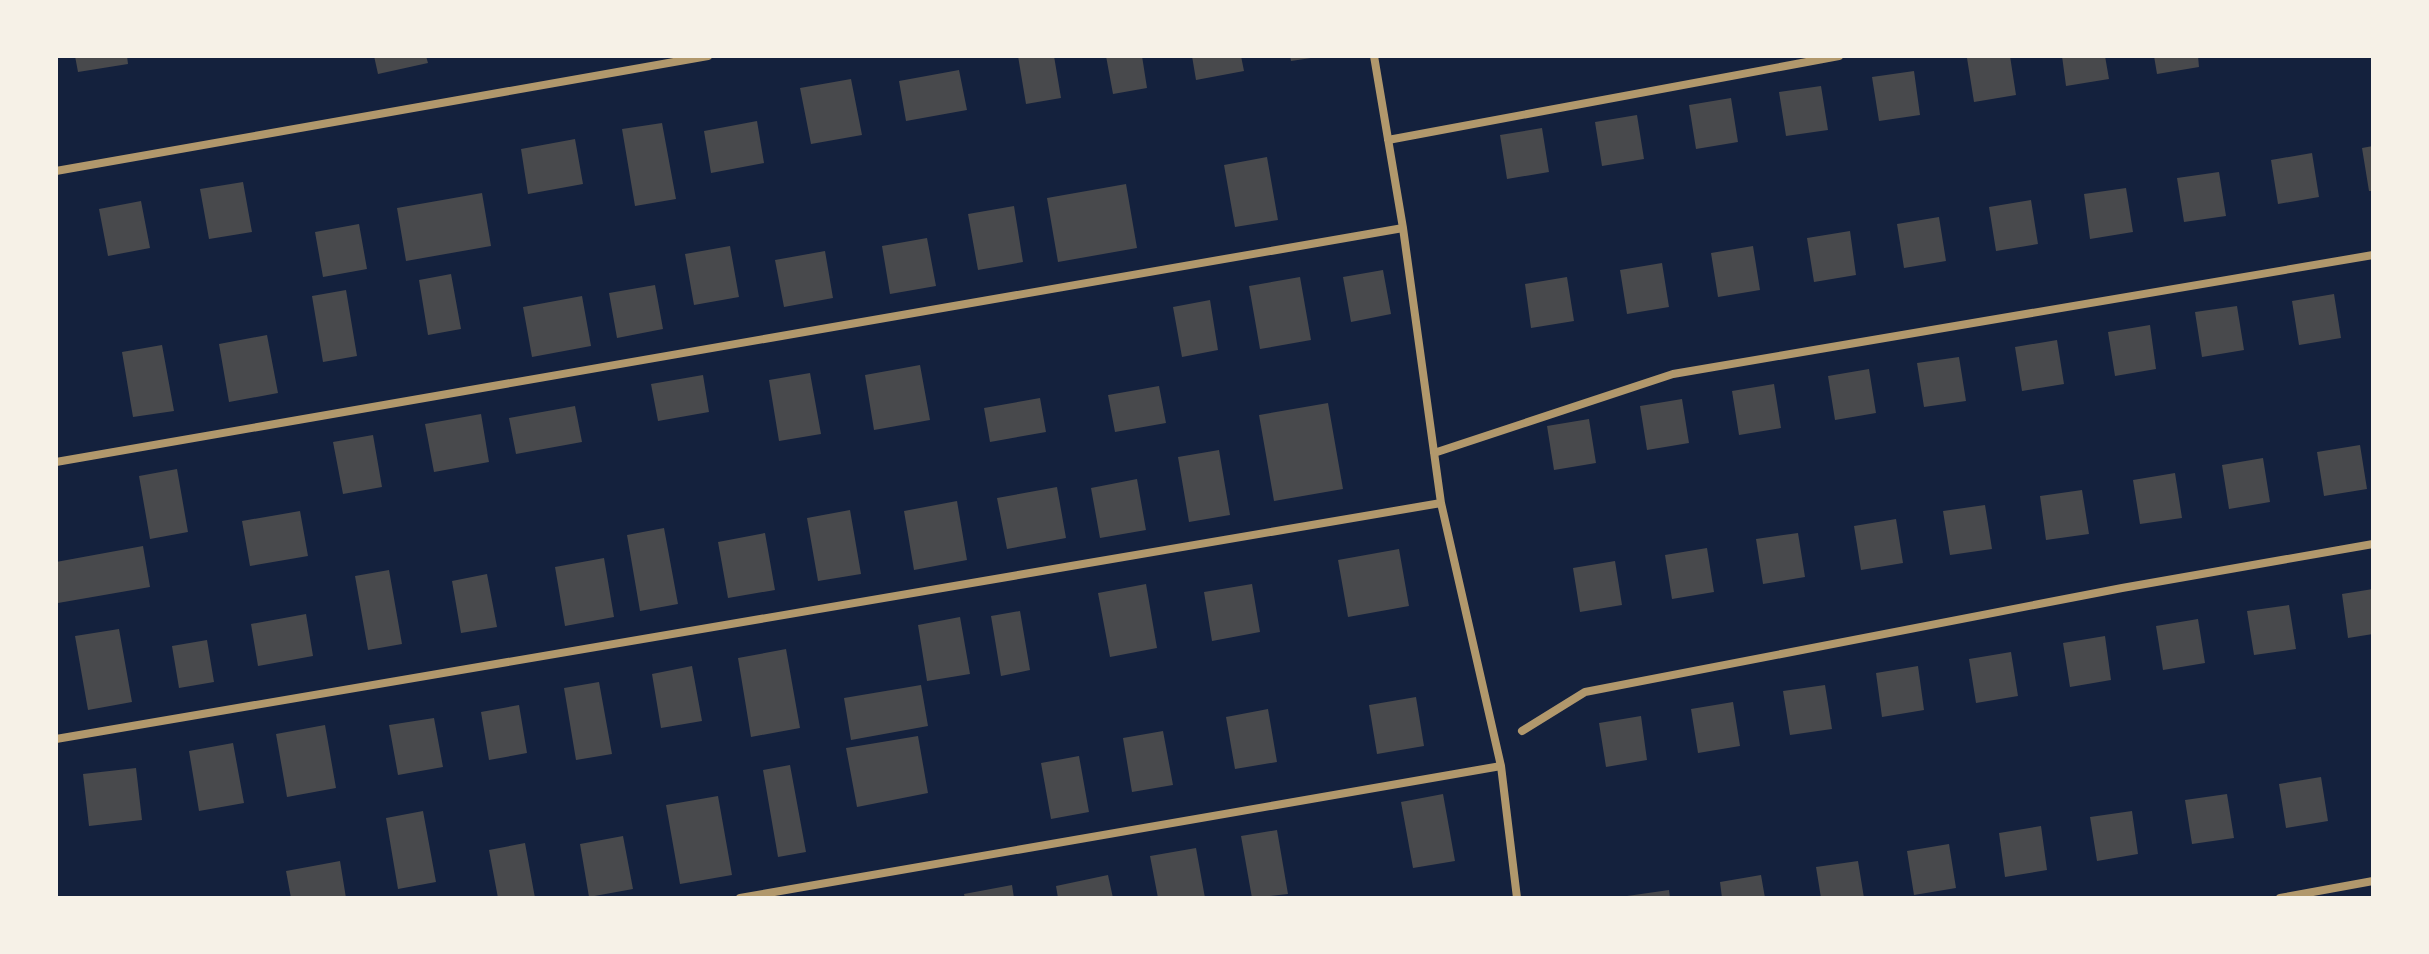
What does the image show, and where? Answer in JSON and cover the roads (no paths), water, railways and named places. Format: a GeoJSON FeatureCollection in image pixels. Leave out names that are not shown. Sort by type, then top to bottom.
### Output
{"type":"FeatureCollection","features":[{"type":"Feature","properties":{"kind":"street"},"geometry":{"type":"LineString","coordinates":[[56,171],[708,56]]}},
{"type":"Feature","properties":{"kind":"street"},"geometry":{"type":"LineString","coordinates":[[1374,56],[1403,228],[1441,503],[1501,766],[1517,898]]}},
{"type":"Feature","properties":{"kind":"street"},"geometry":{"type":"LineString","coordinates":[[1388,140],[1839,56]]}},
{"type":"Feature","properties":{"kind":"street"},"geometry":{"type":"LineString","coordinates":[[56,462],[1403,228]]}},
{"type":"Feature","properties":{"kind":"street"},"geometry":{"type":"LineString","coordinates":[[1434,453],[1673,374],[2373,255]]}},
{"type":"Feature","properties":{"kind":"street"},"geometry":{"type":"LineString","coordinates":[[56,739],[1441,503]]}},
{"type":"Feature","properties":{"kind":"street"},"geometry":{"type":"LineString","coordinates":[[1522,731],[1585,692],[2107,591],[2373,544]]}},
{"type":"Feature","properties":{"kind":"street"},"geometry":{"type":"LineString","coordinates":[[740,898],[1501,766]]}},
{"type":"Feature","properties":{"kind":"street"},"geometry":{"type":"LineString","coordinates":[[2280,898],[2373,881]]}}]}
